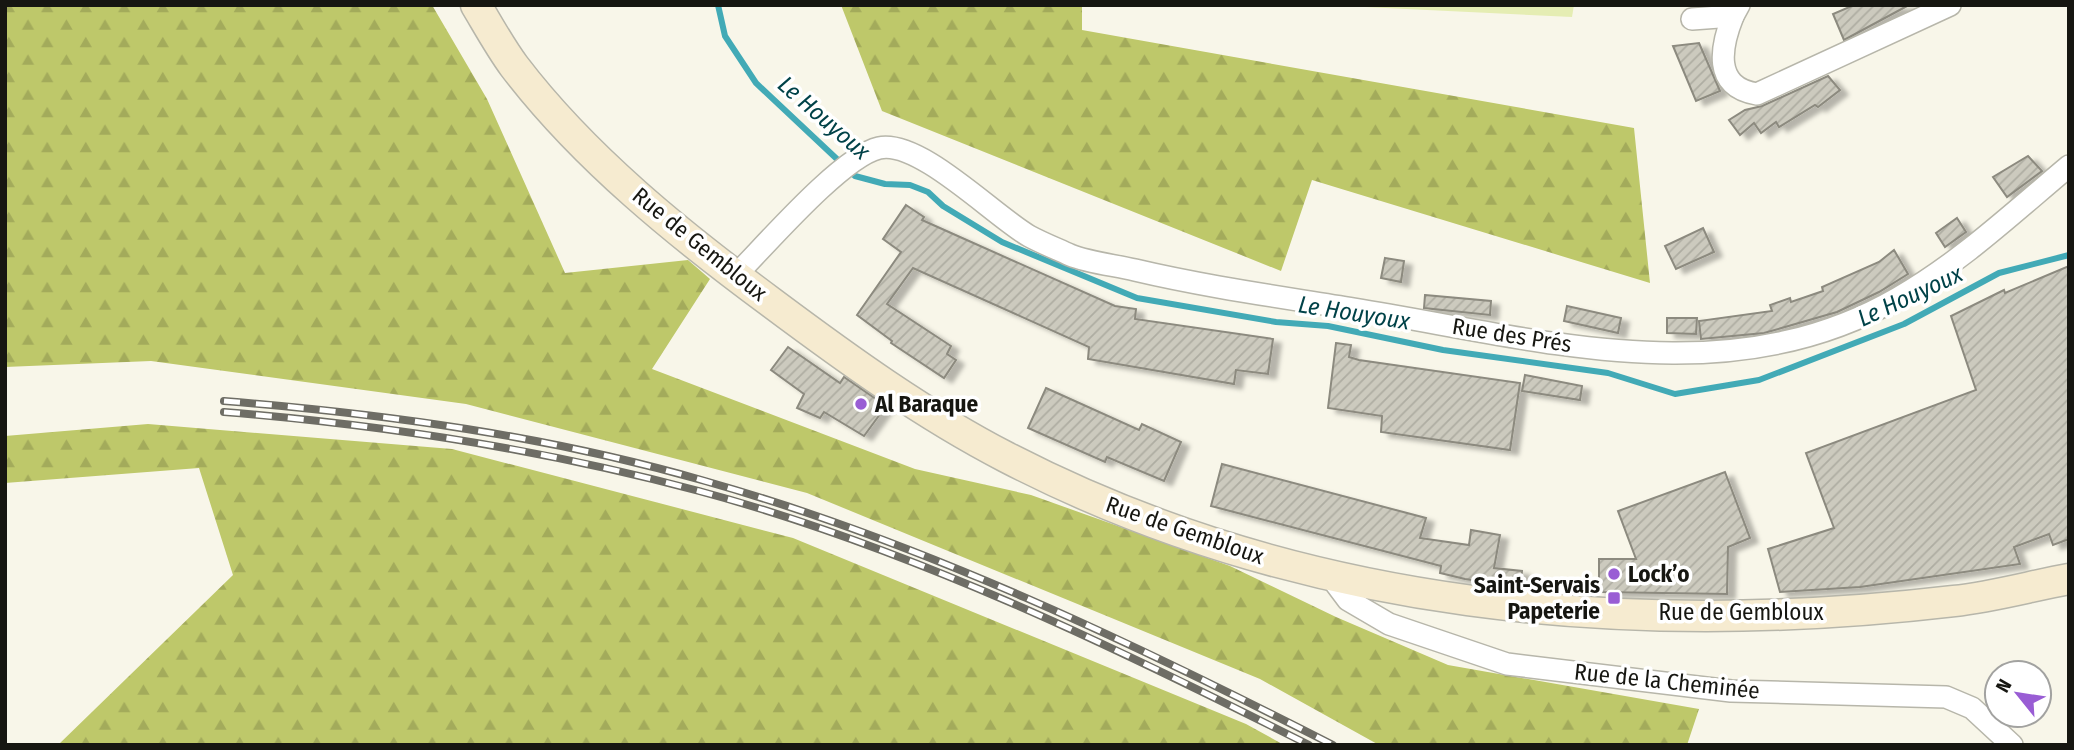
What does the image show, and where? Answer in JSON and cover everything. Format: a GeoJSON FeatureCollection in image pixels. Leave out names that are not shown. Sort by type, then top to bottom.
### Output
{"type":"FeatureCollection","features":[{"type":"Feature","properties":{"kind":"main road","name":"Rue de Gembloux"},"geometry":{"type":"LineString","coordinates":[[476,5],[512,64],[555,115],[641,196],[735,276],[909,399],[1013,461],[1159,525],[1330,576],[1412,593],[1559,612],[1794,615],[1958,601],[2069,579]]}},
{"type":"Feature","properties":{"kind":"street"},"geometry":{"type":"LineString","coordinates":[[1736,10],[1721,46],[1723,66],[1738,88],[1757,94],[1950,5]]}},
{"type":"Feature","properties":{"kind":"street"},"geometry":{"type":"LineString","coordinates":[[1692,19],[1736,10]]}},
{"type":"Feature","properties":{"kind":"street","name":"Rue des Prés"},"geometry":{"type":"LineString","coordinates":[[735,276],[834,176],[861,156],[878,148],[901,148],[923,159],[1029,236],[1075,257],[1188,283],[1611,351],[1684,355],[1760,348],[1859,318],[1952,264],[2069,166]]}},
{"type":"Feature","properties":{"kind":"street","name":"Rue de la Cheminée"},"geometry":{"type":"LineString","coordinates":[[1330,576],[1348,600],[1389,624],[1507,664],[1731,691],[1918,694],[1946,697],[1972,708],[2012,745]]}},
{"type":"Feature","properties":{"kind":"green space"},"geometry":{"type":"Polygon","coordinates":[[[5,5],[432,5],[487,99],[565,273],[688,260],[710,279],[652,369],[915,469],[1031,495],[1230,566],[1336,617],[1448,665],[1699,709],[1687,745],[1379,745],[1260,679],[807,493],[466,404],[151,361],[5,367],[5,5]]]}},
{"type":"Feature","properties":{"kind":"green space"},"geometry":{"type":"Polygon","coordinates":[[[841,5],[1082,5],[1082,30],[1634,128],[1650,283],[1312,180],[1281,271],[882,111],[841,5]]]}},
{"type":"Feature","properties":{"kind":"green space"},"geometry":{"type":"Polygon","coordinates":[[[1323,5],[1574,5],[1572,17],[1323,5]]]}},
{"type":"Feature","properties":{"kind":"green space"},"geometry":{"type":"Polygon","coordinates":[[[148,424],[452,449],[793,538],[1246,724],[1284,745],[58,745],[233,575],[199,468],[5,483],[5,436],[148,424]]]}},
{"type":"Feature","properties":{"kind":"building"},"geometry":{"type":"Polygon","coordinates":[[[1854,5],[1909,5],[1844,40],[1833,14],[1854,5]]]}},
{"type":"Feature","properties":{"kind":"building"},"geometry":{"type":"Polygon","coordinates":[[[1699,43],[1720,91],[1696,101],[1673,46],[1699,43]]]}},
{"type":"Feature","properties":{"kind":"building"},"geometry":{"type":"Polygon","coordinates":[[[1828,76],[1840,90],[1818,107],[1815,105],[1779,127],[1776,122],[1761,133],[1754,123],[1740,135],[1729,120],[1745,110],[1762,106],[1828,76]]]}},
{"type":"Feature","properties":{"kind":"building"},"geometry":{"type":"Polygon","coordinates":[[[2028,156],[2042,171],[2007,197],[1993,177],[2028,156]]]}},
{"type":"Feature","properties":{"kind":"building"},"geometry":{"type":"Polygon","coordinates":[[[906,205],[924,217],[922,220],[1115,306],[1136,309],[1135,319],[1273,339],[1268,374],[1236,370],[1234,384],[1088,359],[1089,347],[913,268],[887,304],[951,346],[947,354],[956,360],[944,378],[891,343],[892,341],[857,315],[901,252],[883,239],[906,205]]]}},
{"type":"Feature","properties":{"kind":"building"},"geometry":{"type":"Polygon","coordinates":[[[1957,218],[1966,232],[1945,247],[1936,233],[1957,218]]]}},
{"type":"Feature","properties":{"kind":"building"},"geometry":{"type":"Polygon","coordinates":[[[1703,228],[1714,252],[1676,269],[1665,246],[1703,228]]]}},
{"type":"Feature","properties":{"kind":"building"},"geometry":{"type":"Polygon","coordinates":[[[1894,250],[1908,274],[1879,292],[1837,312],[1764,333],[1701,339],[1699,321],[1772,311],[1770,305],[1790,298],[1791,302],[1823,291],[1822,287],[1879,262],[1894,250]]]}},
{"type":"Feature","properties":{"kind":"building"},"geometry":{"type":"Polygon","coordinates":[[[1385,258],[1404,261],[1401,282],[1381,278],[1385,258]]]}},
{"type":"Feature","properties":{"kind":"building"},"geometry":{"type":"Polygon","coordinates":[[[2069,266],[2069,539],[2053,545],[2049,534],[2014,547],[2020,564],[1860,587],[1780,592],[1768,549],[1834,528],[1806,453],[1976,390],[1951,316],[2004,290],[2005,293],[2069,266]]]}},
{"type":"Feature","properties":{"kind":"building"},"geometry":{"type":"Polygon","coordinates":[[[1425,295],[1491,301],[1490,315],[1424,308],[1425,295]]]}},
{"type":"Feature","properties":{"kind":"building"},"geometry":{"type":"Polygon","coordinates":[[[1567,306],[1621,318],[1618,333],[1564,321],[1567,306]]]}},
{"type":"Feature","properties":{"kind":"building"},"geometry":{"type":"Polygon","coordinates":[[[1667,318],[1697,318],[1696,334],[1667,333],[1667,318]]]}},
{"type":"Feature","properties":{"kind":"building"},"geometry":{"type":"Polygon","coordinates":[[[1336,343],[1351,345],[1349,357],[1359,360],[1520,383],[1510,450],[1381,432],[1382,416],[1328,408],[1336,343]]]}},
{"type":"Feature","properties":{"kind":"building"},"geometry":{"type":"Polygon","coordinates":[[[788,347],[840,383],[844,377],[886,406],[864,436],[824,412],[820,418],[797,408],[804,394],[771,370],[788,347]]]}},
{"type":"Feature","properties":{"kind":"building"},"geometry":{"type":"Polygon","coordinates":[[[1525,375],[1582,386],[1580,400],[1522,391],[1525,375]]]}},
{"type":"Feature","properties":{"kind":"building"},"geometry":{"type":"Polygon","coordinates":[[[1046,388],[1139,430],[1142,424],[1181,442],[1164,481],[1107,457],[1105,462],[1028,428],[1046,388]]]}},
{"type":"Feature","properties":{"kind":"building"},"geometry":{"type":"Polygon","coordinates":[[[1222,464],[1426,518],[1420,538],[1469,545],[1471,530],[1500,535],[1494,568],[1522,571],[1521,587],[1440,573],[1441,566],[1211,506],[1222,464]]]}},
{"type":"Feature","properties":{"kind":"building"},"geometry":{"type":"Polygon","coordinates":[[[1725,472],[1750,538],[1728,547],[1727,594],[1599,592],[1599,559],[1636,559],[1618,511],[1725,472]]]}},
{"type":"Feature","properties":{"kind":"waterway","name":"Le Houyoux"},"geometry":{"type":"LineString","coordinates":[[718,5],[725,36],[756,83],[855,176],[885,184],[910,185],[928,192],[943,206],[1002,242],[1137,298],[1276,322],[1328,326],[1443,350],[1608,373],[1675,394],[1759,380],[1904,324],[1999,273],[2069,255]]}},
{"type":"Feature","properties":{"kind":"railway"},"geometry":{"type":"LineString","coordinates":[[224,401],[406,420],[527,439],[646,465],[787,506],[867,534],[1025,598],[1180,669],[1333,745]]}},
{"type":"Feature","properties":{"kind":"railway"},"geometry":{"type":"LineString","coordinates":[[224,412],[344,424],[522,451],[640,476],[778,514],[933,570],[1010,602],[1086,636],[1309,745]]}},
{"type":"Feature","properties":{"kind":"place","name":"Al Baraque"},"geometry":{"type":"Point","coordinates":[861,404]}},
{"type":"Feature","properties":{"kind":"place","name":"Lock’o"},"geometry":{"type":"Point","coordinates":[1614,574]}},
{"type":"Feature","properties":{"kind":"place","name":"Saint-Servais Papeterie"},"geometry":{"type":"Point","coordinates":[1614,598]}}]}
